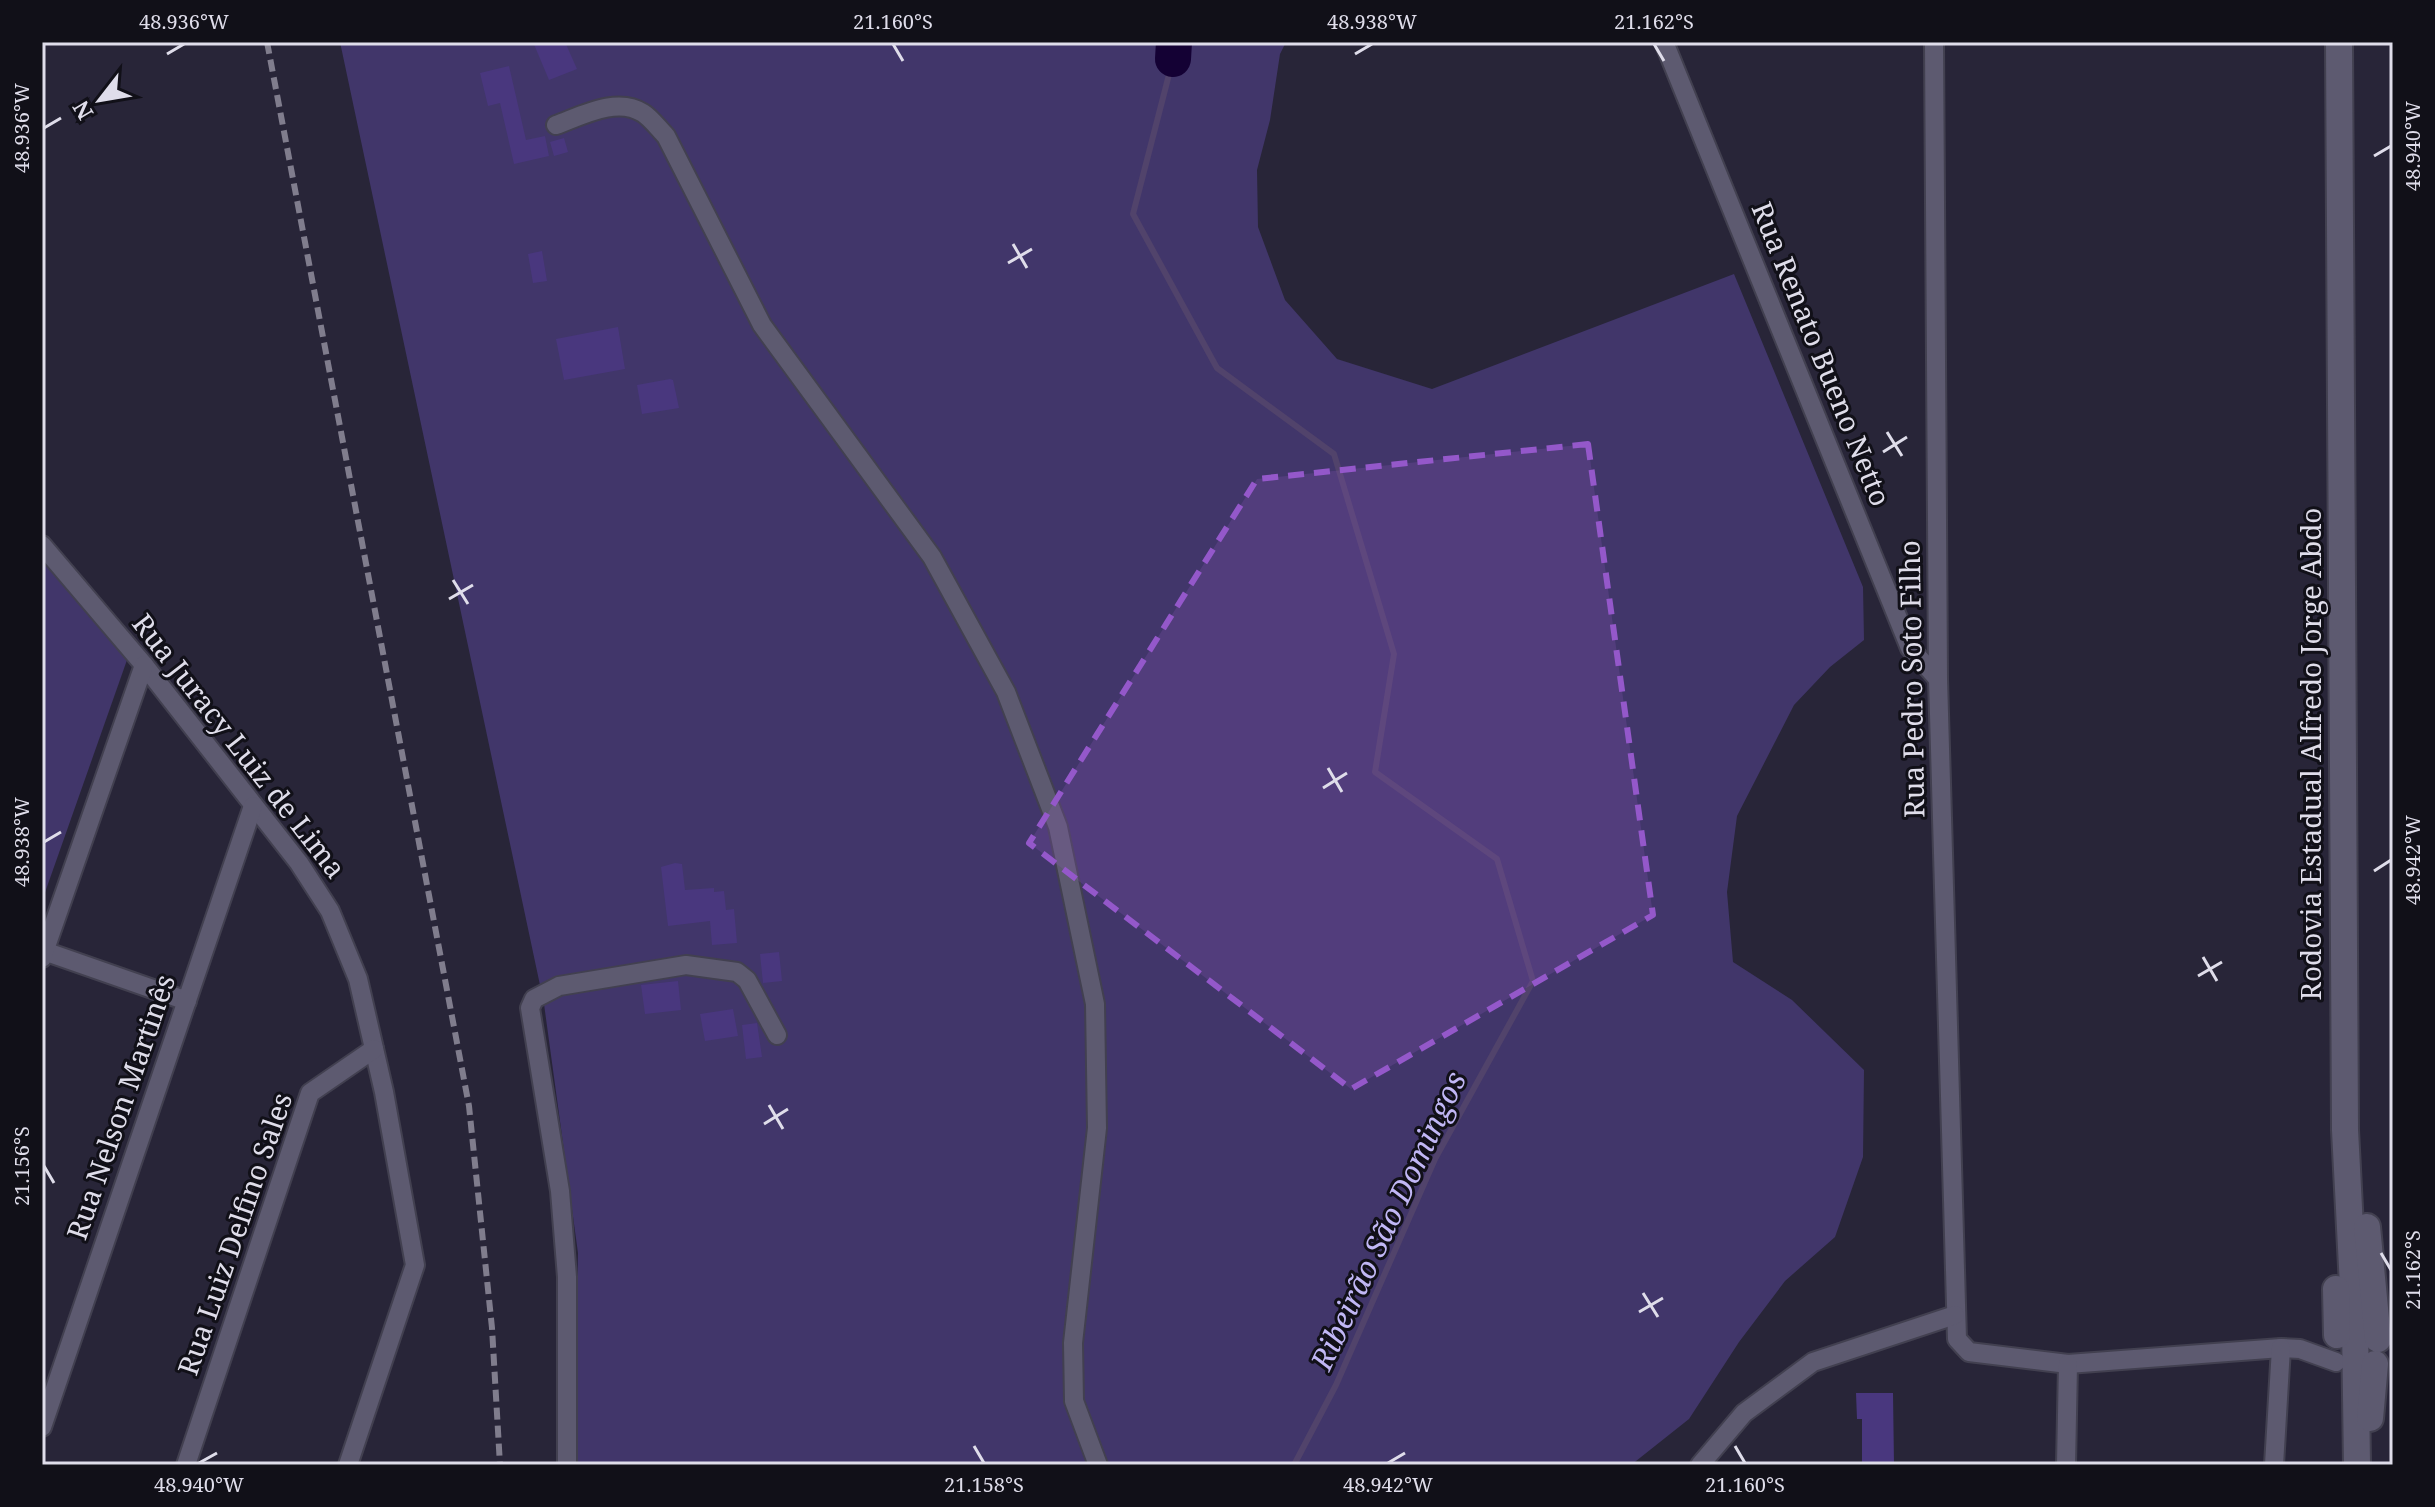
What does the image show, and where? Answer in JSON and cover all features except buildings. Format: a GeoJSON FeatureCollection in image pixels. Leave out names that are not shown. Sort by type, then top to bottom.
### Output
{"type":"FeatureCollection","features":[{"type":"Feature","properties":{"kind":"main road","name":"Rodovia Estadual Alfredo Jorge Abdo"},"geometry":{"type":"LineString","coordinates":[[2339,42],[2346,1330],[2361,1360],[2357,1465]]}},
{"type":"Feature","properties":{"kind":"main road"},"geometry":{"type":"LineString","coordinates":[[2345,1130],[2365,1207],[2361,1360],[2366,1465]]}},
{"type":"Feature","properties":{"kind":"main road"},"geometry":{"type":"LineString","coordinates":[[2348,1465],[2361,1360]]}},
{"type":"Feature","properties":{"kind":"street","name":"Rua Renato Bueno Netto"},"geometry":{"type":"LineString","coordinates":[[1664,42],[1910,648],[1938,679]]}},
{"type":"Feature","properties":{"kind":"street","name":"Rua Pedro Soto Filho"},"geometry":{"type":"LineString","coordinates":[[1934,42],[1938,679],[1957,1339],[1969,1352],[2068,1364],[2300,1349]]}},
{"type":"Feature","properties":{"kind":"street"},"geometry":{"type":"LineString","coordinates":[[556,125],[605,108],[624,106],[643,113],[666,136],[762,325],[932,557],[1006,692],[1058,827],[1095,1004],[1097,1128],[1073,1343],[1074,1401],[1098,1465]]}},
{"type":"Feature","properties":{"kind":"street","name":"Rua Juracy Luiz de Lima"},"geometry":{"type":"LineString","coordinates":[[42,545],[144,665],[299,863],[330,911],[358,979],[384,1092],[415,1265],[348,1465]]}},
{"type":"Feature","properties":{"kind":"street"},"geometry":{"type":"LineString","coordinates":[[144,665],[43,954],[187,1001]]}},
{"type":"Feature","properties":{"kind":"street","name":"Rua Nelson Martinês"},"geometry":{"type":"LineString","coordinates":[[42,1427],[253,806]]}},
{"type":"Feature","properties":{"kind":"street"},"geometry":{"type":"LineString","coordinates":[[567,1465],[567,1277],[560,1191],[530,1008],[534,999],[544,991],[559,986],[686,965],[737,972],[747,980],[777,1035]]}},
{"type":"Feature","properties":{"kind":"street","name":"Rua Luiz Delfino Sales"},"geometry":{"type":"LineString","coordinates":[[186,1465],[310,1093],[374,1049]]}},
{"type":"Feature","properties":{"kind":"street"},"geometry":{"type":"LineString","coordinates":[[1700,1465],[1744,1413],[1813,1362],[1955,1315]]}},
{"type":"Feature","properties":{"kind":"street"},"geometry":{"type":"LineString","coordinates":[[2368,1328],[2361,1360],[2300,1349],[2346,1330],[2368,1328]]}},
{"type":"Feature","properties":{"kind":"street"},"geometry":{"type":"LineString","coordinates":[[2274,1465],[2281,1348]]}},
{"type":"Feature","properties":{"kind":"street"},"geometry":{"type":"LineString","coordinates":[[2066,1465],[2068,1364]]}},
{"type":"Feature","properties":{"kind":"highlighted area"},"geometry":{"type":"Polygon","coordinates":[[[1588,444],[1653,915],[1351,1089],[1029,843],[1257,479],[1588,444]]]}},
{"type":"Feature","properties":{"kind":"shaded area"},"geometry":{"type":"Polygon","coordinates":[[[340,42],[1286,42],[1280,54],[1270,120],[1257,170],[1258,227],[1285,300],[1337,359],[1432,389],[1734,274],[1863,587],[1864,640],[1830,667],[1794,705],[1737,816],[1727,892],[1733,962],[1792,1000],[1864,1070],[1863,1157],[1835,1237],[1785,1281],[1739,1342],[1689,1419],[1631,1465],[574,1465],[578,1253],[544,1004],[340,42]]]}},
{"type":"Feature","properties":{"kind":"shaded area"},"geometry":{"type":"Polygon","coordinates":[[[42,559],[127,660],[42,901],[42,559]]]}},
{"type":"Feature","properties":{"kind":"waterway"},"geometry":{"type":"LineString","coordinates":[[1173,59],[1174,42]]}},
{"type":"Feature","properties":{"kind":"waterway","name":"Ribeirão São Domingos"},"geometry":{"type":"LineString","coordinates":[[1173,59],[1133,214],[1217,368],[1334,454],[1394,654],[1375,772],[1497,859],[1533,981],[1435,1159],[1336,1385],[1294,1465]]}},
{"type":"Feature","properties":{"kind":"railway"},"geometry":{"type":"LineString","coordinates":[[267,42],[469,1106],[492,1328],[500,1465]]}}]}
